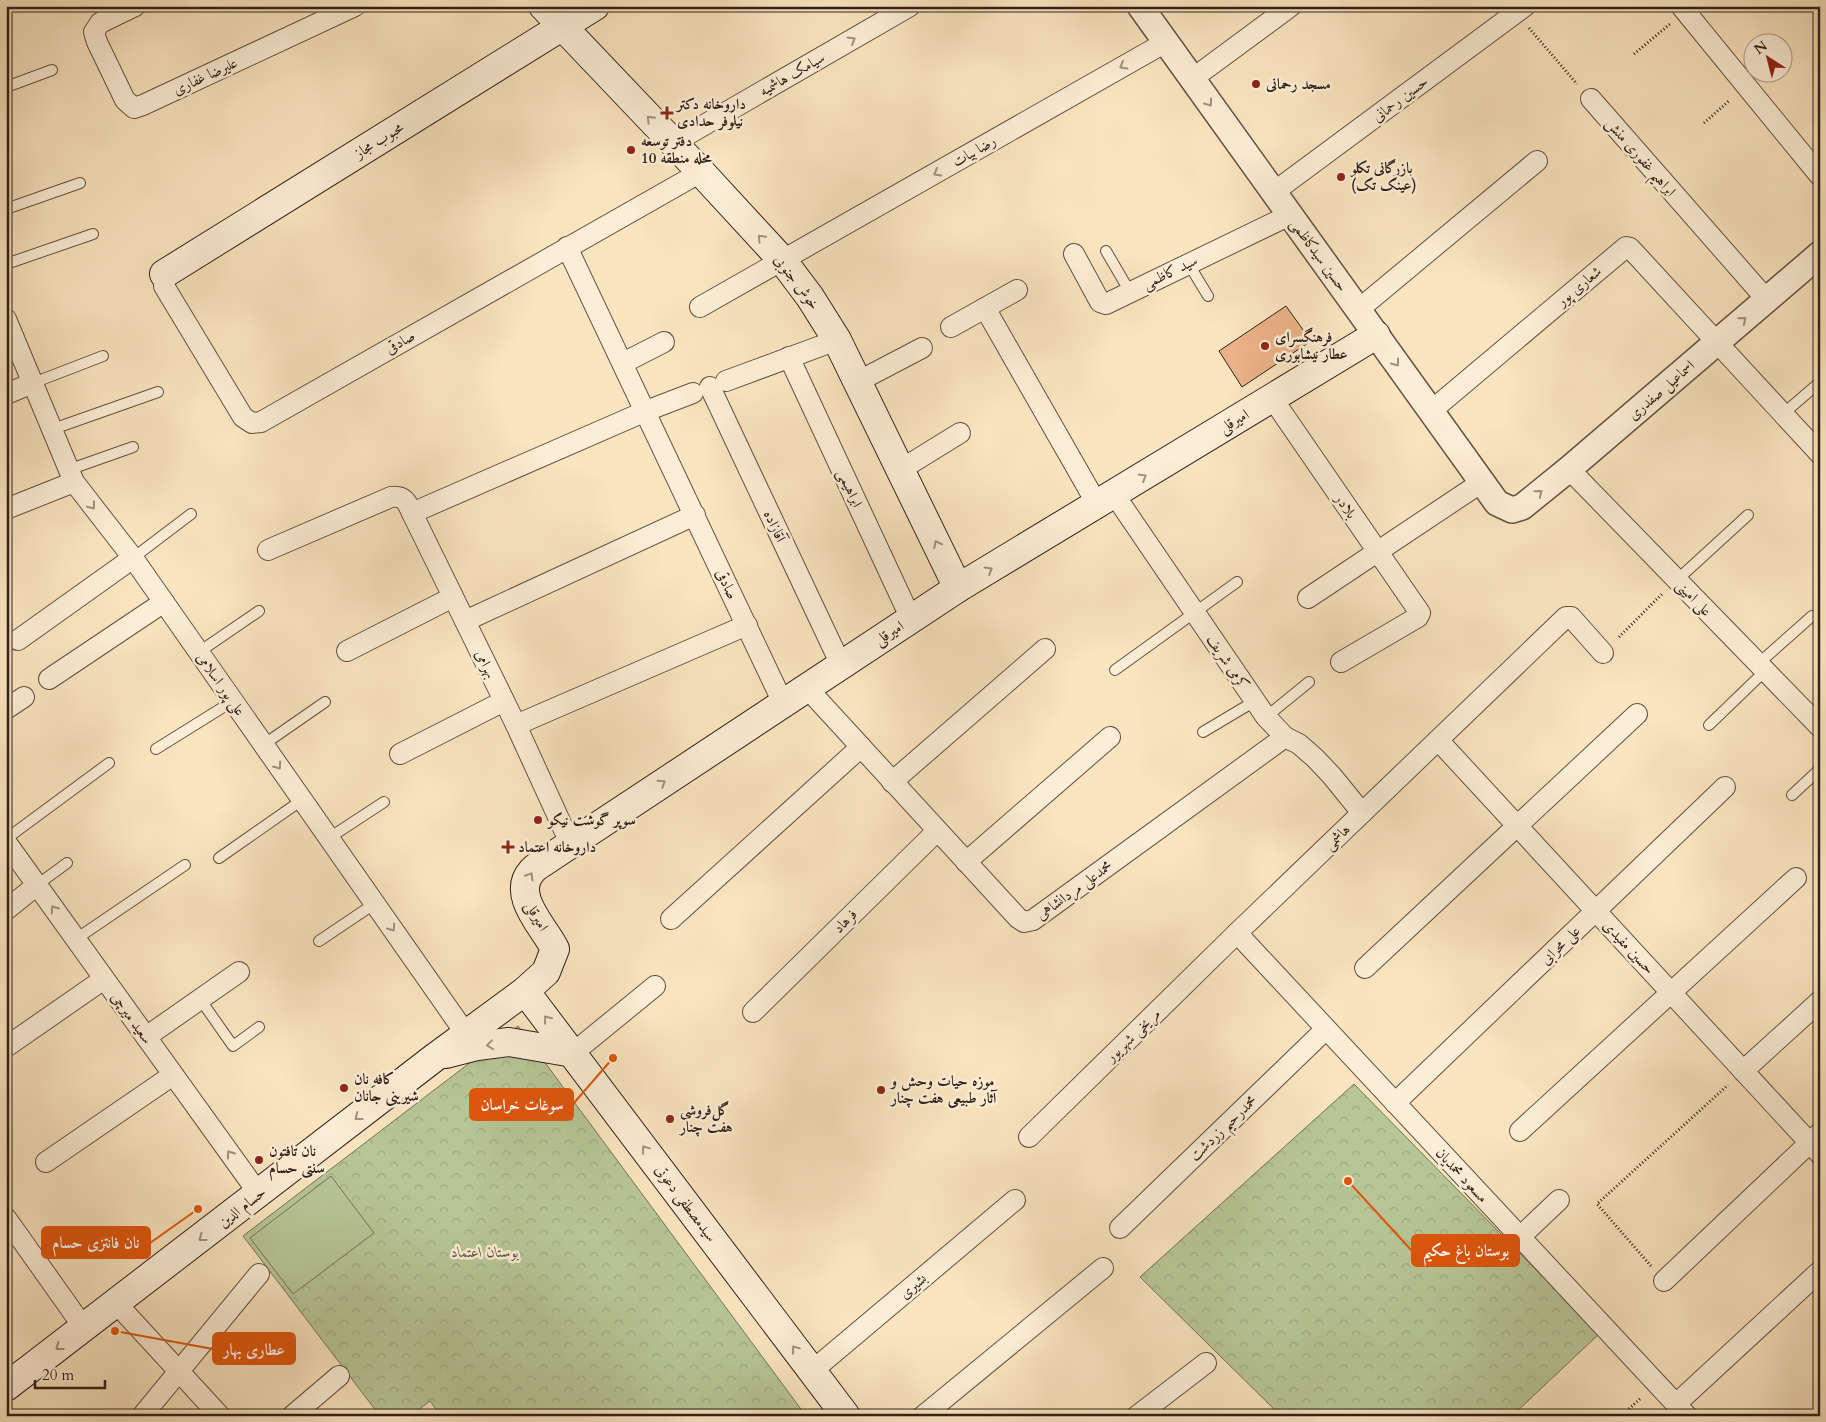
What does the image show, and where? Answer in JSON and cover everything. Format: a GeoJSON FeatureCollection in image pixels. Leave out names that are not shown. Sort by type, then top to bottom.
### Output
{"type":"FeatureCollection","features":[{"type":"Feature","properties":{"kind":"main road","name":"خوش جنوبی"},"geometry":{"type":"LineString","coordinates":[[543,6],[561,27],[702,172],[783,261],[810,297],[836,340],[958,588]]}},
{"type":"Feature","properties":{"kind":"main road","name":"محبوب مجاز"},"geometry":{"type":"LineString","coordinates":[[164,274],[595,6]]}},
{"type":"Feature","properties":{"kind":"main road","name":"امیرقلی"},"geometry":{"type":"LineString","coordinates":[[525,991],[546,972],[556,949],[528,904],[525,892],[526,882],[531,871],[570,843],[958,588],[1376,336]]}},
{"type":"Feature","properties":{"kind":"main road","name":"حسام الدین"},"geometry":{"type":"LineString","coordinates":[[6,1387],[434,1058],[525,991]]}},
{"type":"Feature","properties":{"kind":"main road","name":"سیدمصطفی دعوتی"},"geometry":{"type":"LineString","coordinates":[[525,991],[846,1416]]}},
{"type":"Feature","properties":{"kind":"main road"},"geometry":{"type":"LineString","coordinates":[[434,1058],[477,1046],[509,1042],[573,1053]]}},
{"type":"Feature","properties":{"kind":"street","name":"علیرضا غفاری"},"geometry":{"type":"LineString","coordinates":[[135,6],[100,23],[94,32],[125,100],[134,108],[355,6]]}},
{"type":"Feature","properties":{"kind":"street","name":"سیامک هاشمیه"},"geometry":{"type":"LineString","coordinates":[[674,142],[910,6]]}},
{"type":"Feature","properties":{"kind":"street","name":"حسین سیدکاظمی"},"geometry":{"type":"LineString","coordinates":[[1140,6],[1497,503]]}},
{"type":"Feature","properties":{"kind":"street"},"geometry":{"type":"LineString","coordinates":[[1192,79],[1291,6]]}},
{"type":"Feature","properties":{"kind":"street"},"geometry":{"type":"LineString","coordinates":[[1683,8],[1820,176]]}},
{"type":"Feature","properties":{"kind":"street","name":"حسین رحمانی"},"geometry":{"type":"LineString","coordinates":[[1274,192],[1521,10]]}},
{"type":"Feature","properties":{"kind":"street","name":"رضا بیات"},"geometry":{"type":"LineString","coordinates":[[700,307],[1166,42]]}},
{"type":"Feature","properties":{"kind":"street","name":"ابراهیم غفوری منش"},"geometry":{"type":"LineString","coordinates":[[1591,99],[1767,300]]}},
{"type":"Feature","properties":{"kind":"street"},"geometry":{"type":"LineString","coordinates":[[1358,310],[1537,161]]}},
{"type":"Feature","properties":{"kind":"street","name":"صادقی"},"geometry":{"type":"LineString","coordinates":[[164,274],[164,286],[243,417],[252,424],[261,422],[702,172]]}},
{"type":"Feature","properties":{"kind":"street","name":"سید کاظمی"},"geometry":{"type":"LineString","coordinates":[[1074,254],[1100,302],[1106,304],[1290,215]]}},
{"type":"Feature","properties":{"kind":"street","name":"صادقی"},"geometry":{"type":"LineString","coordinates":[[567,247],[784,703]]}},
{"type":"Feature","properties":{"kind":"street","name":"شعاری پور"},"geometry":{"type":"LineString","coordinates":[[1431,411],[1626,247],[1630,248],[1716,343]]}},
{"type":"Feature","properties":{"kind":"street","name":"اسماعیل صفدری"},"geometry":{"type":"LineString","coordinates":[[1497,503],[1512,510],[1522,507],[1820,254]]}},
{"type":"Feature","properties":{"kind":"street"},"geometry":{"type":"LineString","coordinates":[[951,326],[1017,290]]}},
{"type":"Feature","properties":{"kind":"street","name":"کرمی شریف"},"geometry":{"type":"LineString","coordinates":[[985,308],[1105,499],[1194,612],[1260,709],[1285,737],[1300,744],[1315,758],[1362,813]]}},
{"type":"Feature","properties":{"kind":"street","name":"علی پور اسلامی"},"geometry":{"type":"LineString","coordinates":[[6,319],[71,476],[133,558],[466,1034]]}},
{"type":"Feature","properties":{"kind":"street"},"geometry":{"type":"LineString","coordinates":[[412,513],[646,410],[836,340]]}},
{"type":"Feature","properties":{"kind":"street"},"geometry":{"type":"LineString","coordinates":[[623,363],[664,342]]}},
{"type":"Feature","properties":{"kind":"street"},"geometry":{"type":"LineString","coordinates":[[1716,343],[1820,454]]}},
{"type":"Feature","properties":{"kind":"street"},"geometry":{"type":"LineString","coordinates":[[857,382],[922,348]]}},
{"type":"Feature","properties":{"kind":"street","name":"ابراهیمی"},"geometry":{"type":"LineString","coordinates":[[789,358],[911,619]]}},
{"type":"Feature","properties":{"kind":"street"},"geometry":{"type":"LineString","coordinates":[[6,394],[33,382]]}},
{"type":"Feature","properties":{"kind":"street","name":"آقازاده"},"geometry":{"type":"LineString","coordinates":[[710,387],[840,665]]}},
{"type":"Feature","properties":{"kind":"street","name":"بلادر"},"geometry":{"type":"LineString","coordinates":[[1272,398],[1420,612],[1418,617],[1341,662]]}},
{"type":"Feature","properties":{"kind":"street"},"geometry":{"type":"LineString","coordinates":[[900,470],[960,433]]}},
{"type":"Feature","properties":{"kind":"street","name":"علی امینی"},"geometry":{"type":"LineString","coordinates":[[1569,469],[1820,727]]}},
{"type":"Feature","properties":{"kind":"street"},"geometry":{"type":"LineString","coordinates":[[6,509],[71,476]]}},
{"type":"Feature","properties":{"kind":"street"},"geometry":{"type":"LineString","coordinates":[[1308,598],[1482,482]]}},
{"type":"Feature","properties":{"kind":"street","name":"بهرامی"},"geometry":{"type":"LineString","coordinates":[[268,550],[391,497],[398,496],[403,498],[516,725],[570,843]]}},
{"type":"Feature","properties":{"kind":"street"},"geometry":{"type":"LineString","coordinates":[[465,621],[695,515]]}},
{"type":"Feature","properties":{"kind":"street"},"geometry":{"type":"LineString","coordinates":[[18,640],[133,558]]}},
{"type":"Feature","properties":{"kind":"street"},"geometry":{"type":"LineString","coordinates":[[347,651],[453,597]]}},
{"type":"Feature","properties":{"kind":"street"},"geometry":{"type":"LineString","coordinates":[[49,680],[164,602]]}},
{"type":"Feature","properties":{"kind":"street","name":"هاشمی"},"geometry":{"type":"LineString","coordinates":[[1237,933],[1566,617],[1571,617],[1603,653]]}},
{"type":"Feature","properties":{"kind":"street"},"geometry":{"type":"LineString","coordinates":[[516,725],[747,625]]}},
{"type":"Feature","properties":{"kind":"street"},"geometry":{"type":"LineString","coordinates":[[892,782],[1044,650]]}},
{"type":"Feature","properties":{"kind":"street","name":"محمدعلی مردانشاهی"},"geometry":{"type":"LineString","coordinates":[[807,688],[966,862],[1018,918],[1024,922],[1033,920],[1285,737]]}},
{"type":"Feature","properties":{"kind":"street"},"geometry":{"type":"LineString","coordinates":[[6,709],[24,696]]}},
{"type":"Feature","properties":{"kind":"street"},"geometry":{"type":"LineString","coordinates":[[400,754],[504,701]]}},
{"type":"Feature","properties":{"kind":"street"},"geometry":{"type":"LineString","coordinates":[[1365,968],[1637,714]]}},
{"type":"Feature","properties":{"kind":"street"},"geometry":{"type":"LineString","coordinates":[[966,862],[1110,737]]}},
{"type":"Feature","properties":{"kind":"street","name":"حسین مفیدی"},"geometry":{"type":"LineString","coordinates":[[1438,740],[1743,1071],[1816,1143]]}},
{"type":"Feature","properties":{"kind":"street"},"geometry":{"type":"LineString","coordinates":[[672,919],[861,747]]}},
{"type":"Feature","properties":{"kind":"street","name":"علی محرابی"},"geometry":{"type":"LineString","coordinates":[[1395,1103],[1725,786]]}},
{"type":"Feature","properties":{"kind":"street","name":"فرهاد"},"geometry":{"type":"LineString","coordinates":[[753,1012],[937,830]]}},
{"type":"Feature","properties":{"kind":"street","name":"سعید میرچی"},"geometry":{"type":"LineString","coordinates":[[6,841],[259,1194]]}},
{"type":"Feature","properties":{"kind":"street"},"geometry":{"type":"LineString","coordinates":[[1520,1131],[1796,878]]}},
{"type":"Feature","properties":{"kind":"street"},"geometry":{"type":"LineString","coordinates":[[6,910],[37,885]]}},
{"type":"Feature","properties":{"kind":"street","name":"مسعود محمدیان"},"geometry":{"type":"LineString","coordinates":[[1237,933],[1681,1410]]}},
{"type":"Feature","properties":{"kind":"street","name":"مریخی شهریور"},"geometry":{"type":"LineString","coordinates":[[1028,1137],[1237,933]]}},
{"type":"Feature","properties":{"kind":"street"},"geometry":{"type":"LineString","coordinates":[[146,1037],[239,972]]}},
{"type":"Feature","properties":{"kind":"street"},"geometry":{"type":"LineString","coordinates":[[6,1047],[104,979]]}},
{"type":"Feature","properties":{"kind":"street"},"geometry":{"type":"LineString","coordinates":[[573,1053],[655,986]]}},
{"type":"Feature","properties":{"kind":"street"},"geometry":{"type":"LineString","coordinates":[[1743,1071],[1820,1001]]}},
{"type":"Feature","properties":{"kind":"street","name":"محمدرحیم زردشت"},"geometry":{"type":"LineString","coordinates":[[1120,1228],[1326,1029]]}},
{"type":"Feature","properties":{"kind":"street"},"geometry":{"type":"LineString","coordinates":[[46,1162],[173,1075]]}},
{"type":"Feature","properties":{"kind":"street"},"geometry":{"type":"LineString","coordinates":[[1664,1281],[1816,1143]]}},
{"type":"Feature","properties":{"kind":"street","name":"بشیری"},"geometry":{"type":"LineString","coordinates":[[812,1371],[1015,1200]]}},
{"type":"Feature","properties":{"kind":"street"},"geometry":{"type":"LineString","coordinates":[[1520,1237],[1559,1200]]}},
{"type":"Feature","properties":{"kind":"street"},"geometry":{"type":"LineString","coordinates":[[6,1218],[84,1328]]}},
{"type":"Feature","properties":{"kind":"street"},"geometry":{"type":"LineString","coordinates":[[923,1416],[1103,1268]]}},
{"type":"Feature","properties":{"kind":"street"},"geometry":{"type":"LineString","coordinates":[[1681,1410],[1820,1271]]}},
{"type":"Feature","properties":{"kind":"street"},"geometry":{"type":"LineString","coordinates":[[142,1416],[259,1274]]}},
{"type":"Feature","properties":{"kind":"street"},"geometry":{"type":"LineString","coordinates":[[116,1303],[220,1416]]}},
{"type":"Feature","properties":{"kind":"street"},"geometry":{"type":"LineString","coordinates":[[1137,1416],[1206,1363]]}},
{"type":"Feature","properties":{"kind":"street"},"geometry":{"type":"LineString","coordinates":[[292,1416],[339,1376]]}},
{"type":"Feature","properties":{"kind":"lane"},"geometry":{"type":"LineString","coordinates":[[6,87],[52,70]]}},
{"type":"Feature","properties":{"kind":"lane"},"geometry":{"type":"LineString","coordinates":[[6,209],[80,183]]}},
{"type":"Feature","properties":{"kind":"lane"},"geometry":{"type":"LineString","coordinates":[[6,264],[93,234]]}},
{"type":"Feature","properties":{"kind":"lane"},"geometry":{"type":"LineString","coordinates":[[1106,252],[1130,292]]}},
{"type":"Feature","properties":{"kind":"lane"},"geometry":{"type":"LineString","coordinates":[[1188,263],[1208,296]]}},
{"type":"Feature","properties":{"kind":"lane"},"geometry":{"type":"LineString","coordinates":[[33,382],[103,356]]}},
{"type":"Feature","properties":{"kind":"lane"},"geometry":{"type":"LineString","coordinates":[[1783,414],[1820,382]]}},
{"type":"Feature","properties":{"kind":"lane"},"geometry":{"type":"LineString","coordinates":[[52,430],[158,392]]}},
{"type":"Feature","properties":{"kind":"lane"},"geometry":{"type":"LineString","coordinates":[[71,476],[133,447]]}},
{"type":"Feature","properties":{"kind":"lane"},"geometry":{"type":"LineString","coordinates":[[133,558],[191,514]]}},
{"type":"Feature","properties":{"kind":"lane"},"geometry":{"type":"LineString","coordinates":[[1676,580],[1748,515]]}},
{"type":"Feature","properties":{"kind":"lane"},"geometry":{"type":"LineString","coordinates":[[1115,670],[1237,582]]}},
{"type":"Feature","properties":{"kind":"lane"},"geometry":{"type":"LineString","coordinates":[[199,652],[259,611]]}},
{"type":"Feature","properties":{"kind":"lane"},"geometry":{"type":"LineString","coordinates":[[1709,725],[1812,616]]}},
{"type":"Feature","properties":{"kind":"lane"},"geometry":{"type":"LineString","coordinates":[[1203,732],[1260,709],[1309,682]]}},
{"type":"Feature","properties":{"kind":"lane"},"geometry":{"type":"LineString","coordinates":[[156,749],[233,701]]}},
{"type":"Feature","properties":{"kind":"lane"},"geometry":{"type":"LineString","coordinates":[[263,745],[325,702]]}},
{"type":"Feature","properties":{"kind":"lane"},"geometry":{"type":"LineString","coordinates":[[6,841],[109,763]]}},
{"type":"Feature","properties":{"kind":"lane"},"geometry":{"type":"LineString","coordinates":[[1792,795],[1820,769]]}},
{"type":"Feature","properties":{"kind":"lane"},"geometry":{"type":"LineString","coordinates":[[220,858],[302,800]]}},
{"type":"Feature","properties":{"kind":"lane"},"geometry":{"type":"LineString","coordinates":[[329,838],[384,802]]}},
{"type":"Feature","properties":{"kind":"lane"},"geometry":{"type":"LineString","coordinates":[[37,885],[67,863]]}},
{"type":"Feature","properties":{"kind":"lane"},"geometry":{"type":"LineString","coordinates":[[76,939],[185,865]]}},
{"type":"Feature","properties":{"kind":"lane"},"geometry":{"type":"LineString","coordinates":[[320,941],[374,904]]}},
{"type":"Feature","properties":{"kind":"lane"},"geometry":{"type":"LineString","coordinates":[[200,999],[233,1046],[259,1027]]}},
{"type":"Feature","properties":{"kind":"path"},"geometry":{"type":"LineString","coordinates":[[1634,54],[1683,8]]}},
{"type":"Feature","properties":{"kind":"path"},"geometry":{"type":"LineString","coordinates":[[1521,10],[1591,99]]}},
{"type":"Feature","properties":{"kind":"path"},"geometry":{"type":"LineString","coordinates":[[1704,123],[1747,87]]}},
{"type":"Feature","properties":{"kind":"path"},"geometry":{"type":"LineString","coordinates":[[1603,653],[1676,580]]}},
{"type":"Feature","properties":{"kind":"path"},"geometry":{"type":"LineString","coordinates":[[1664,1281],[1597,1204],[1743,1071]]}},
{"type":"Feature","properties":{"kind":"path"},"geometry":{"type":"LineString","coordinates":[[1621,1416],[1657,1384]]}},
{"type":"Feature","properties":{"kind":"green space","name":"بوستان اعتماد"},"geometry":{"type":"Polygon","coordinates":[[[518,1026],[806,1416],[441,1416],[430,1401],[410,1416],[380,1416],[243,1236],[518,1026]]]}},
{"type":"Feature","properties":{"kind":"green space"},"geometry":{"type":"Polygon","coordinates":[[[1354,1084],[1599,1334],[1512,1416],[1281,1416],[1140,1277],[1354,1084]]]}},
{"type":"Feature","properties":{"kind":"green space"},"geometry":{"type":"Polygon","coordinates":[[[331,1176],[374,1233],[293,1294],[250,1238],[331,1176]]]}},
{"type":"Feature","properties":{"kind":"building","name":"فرهنگسرای عطار نیشابوری"},"geometry":{"type":"Polygon","coordinates":[[[1286,306],[1311,341],[1242,387],[1219,351],[1286,306]]]}},
{"type":"Feature","properties":{"kind":"place","name":"مسجد رحمانی"},"geometry":{"type":"Point","coordinates":[1256,84]}},
{"type":"Feature","properties":{"kind":"place","name":"داروخانه دکتر نیلوفر حدادی"},"geometry":{"type":"Point","coordinates":[667,113]}},
{"type":"Feature","properties":{"kind":"place","name":"دفتر توسعه محله منطقه 10"},"geometry":{"type":"Point","coordinates":[631,150]}},
{"type":"Feature","properties":{"kind":"place","name":"بازرگانی تکلو (عینک تک)"},"geometry":{"type":"Point","coordinates":[1341,177]}},
{"type":"Feature","properties":{"kind":"place","name":"فرهنگسرای عطار نیشابوری"},"geometry":{"type":"Point","coordinates":[1265,346]}},
{"type":"Feature","properties":{"kind":"place","name":"سوپر گوشت نیکو"},"geometry":{"type":"Point","coordinates":[538,820]}},
{"type":"Feature","properties":{"kind":"place","name":"داروخانه اعتماد"},"geometry":{"type":"Point","coordinates":[508,847]}},
{"type":"Feature","properties":{"kind":"place","name":"سوغات خراسان"},"geometry":{"type":"Point","coordinates":[613,1058]}},
{"type":"Feature","properties":{"kind":"place","name":"کافه نان شیرینی جانان"},"geometry":{"type":"Point","coordinates":[344,1088]}},
{"type":"Feature","properties":{"kind":"place","name":"موزه حیات وحش و آثار طبیعی هفت چنار"},"geometry":{"type":"Point","coordinates":[881,1090]}},
{"type":"Feature","properties":{"kind":"place","name":"گل‌فروشی هفت چنار"},"geometry":{"type":"Point","coordinates":[670,1119]}},
{"type":"Feature","properties":{"kind":"place","name":"نان تافتون سنتی حسام"},"geometry":{"type":"Point","coordinates":[259,1160]}},
{"type":"Feature","properties":{"kind":"place","name":"بوستان باغ حکیم"},"geometry":{"type":"Point","coordinates":[1348,1181]}},
{"type":"Feature","properties":{"kind":"place","name":"نان فانتزی حسام"},"geometry":{"type":"Point","coordinates":[198,1209]}},
{"type":"Feature","properties":{"kind":"place","name":"عطاری بهار"},"geometry":{"type":"Point","coordinates":[115,1331]}}]}
